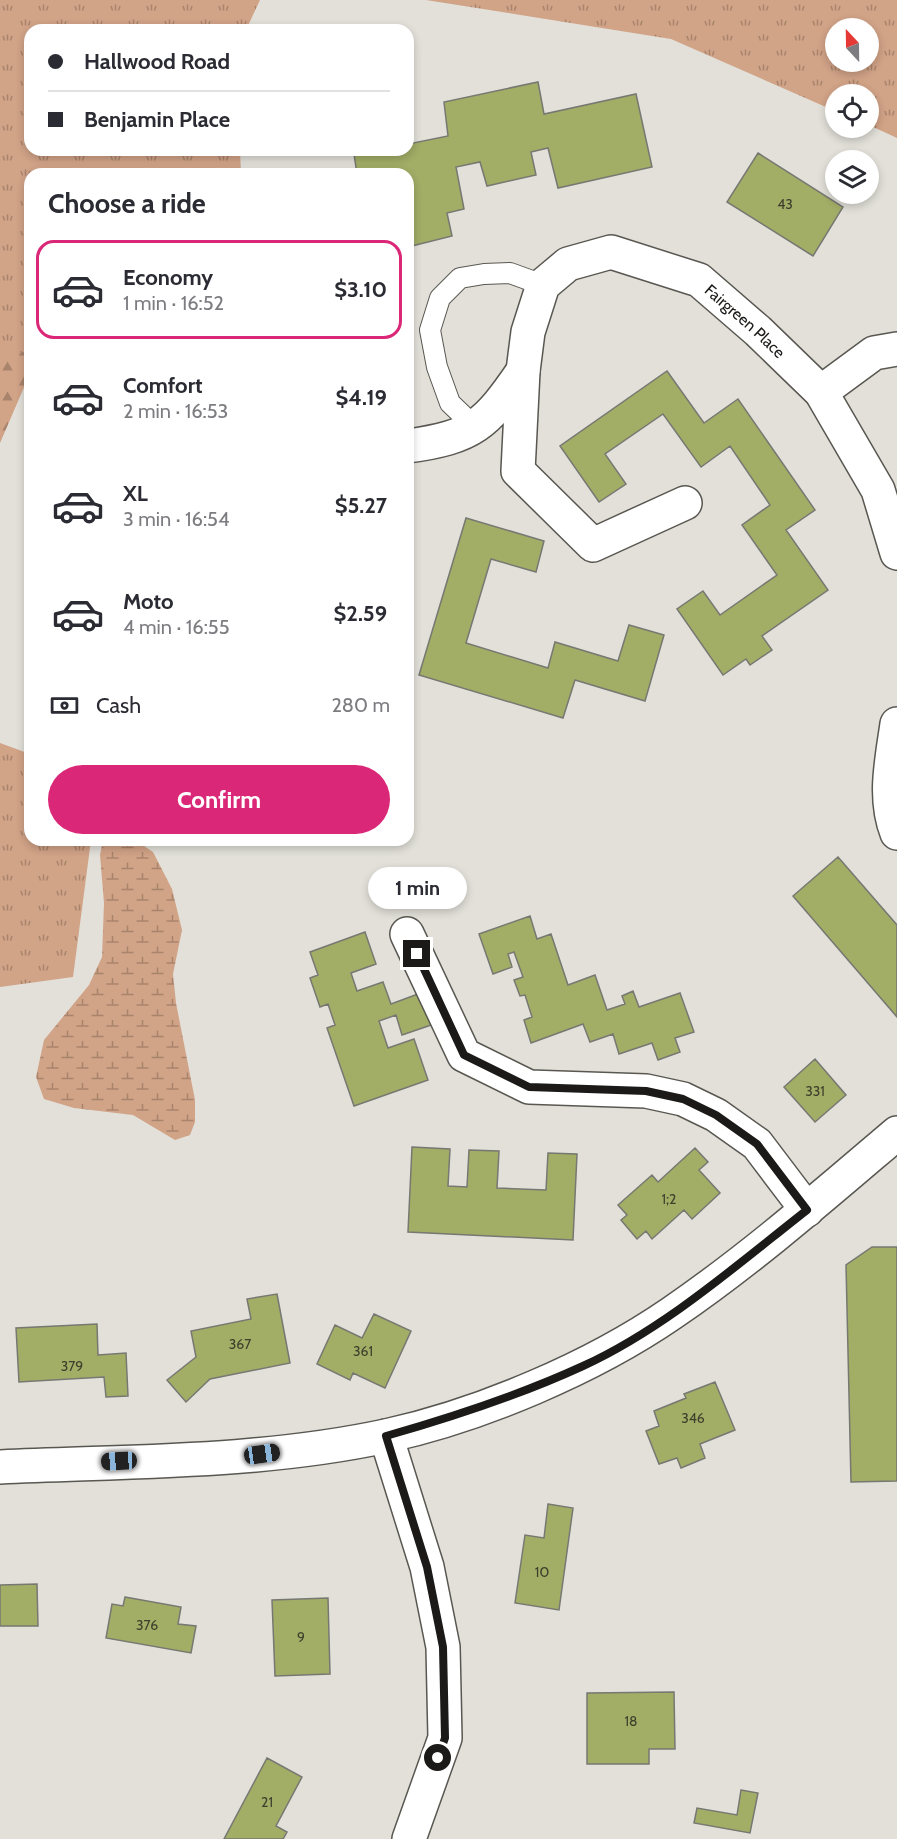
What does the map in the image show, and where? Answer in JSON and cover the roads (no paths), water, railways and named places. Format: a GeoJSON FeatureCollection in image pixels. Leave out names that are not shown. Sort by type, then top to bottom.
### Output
{"type":"FeatureCollection","features":[{"type":"Feature","properties":{"kind":"street","name":"Fairgreen Place"},"geometry":{"type":"LineString","coordinates":[[543,285],[568,264],[611,252],[699,280],[758,331],[821,392],[878,490],[897,553]]}},
{"type":"Feature","properties":{"kind":"street"},"geometry":{"type":"LineString","coordinates":[[543,285],[528,332],[522,372],[518,471],[593,545],[685,503]]}},
{"type":"Feature","properties":{"kind":"street"},"geometry":{"type":"LineString","coordinates":[[821,392],[874,353],[897,349]]}},
{"type":"Feature","properties":{"kind":"street"},"geometry":{"type":"LineString","coordinates":[[414,445],[443,441],[476,428],[498,407],[522,372]]}},
{"type":"Feature","properties":{"kind":"street"},"geometry":{"type":"LineString","coordinates":[[897,724],[890,774],[889,814],[897,833]]}},
{"type":"Feature","properties":{"kind":"street"},"geometry":{"type":"LineString","coordinates":[[407,934],[464,1055],[529,1087],[646,1091],[683,1099],[716,1115],[757,1144],[807,1210]]}},
{"type":"Feature","properties":{"kind":"street"},"geometry":{"type":"LineString","coordinates":[[0,1467],[262,1454],[386,1436],[468,1413],[585,1365],[672,1314],[807,1210],[897,1133]]}},
{"type":"Feature","properties":{"kind":"street"},"geometry":{"type":"LineString","coordinates":[[386,1436],[427,1567],[443,1647],[445,1738],[409,1839]]}},
{"type":"Feature","properties":{"kind":"lane"},"geometry":{"type":"LineString","coordinates":[[476,428],[450,403],[437,367],[430,330],[440,298],[460,279],[484,274],[510,273],[543,285]]}}]}
